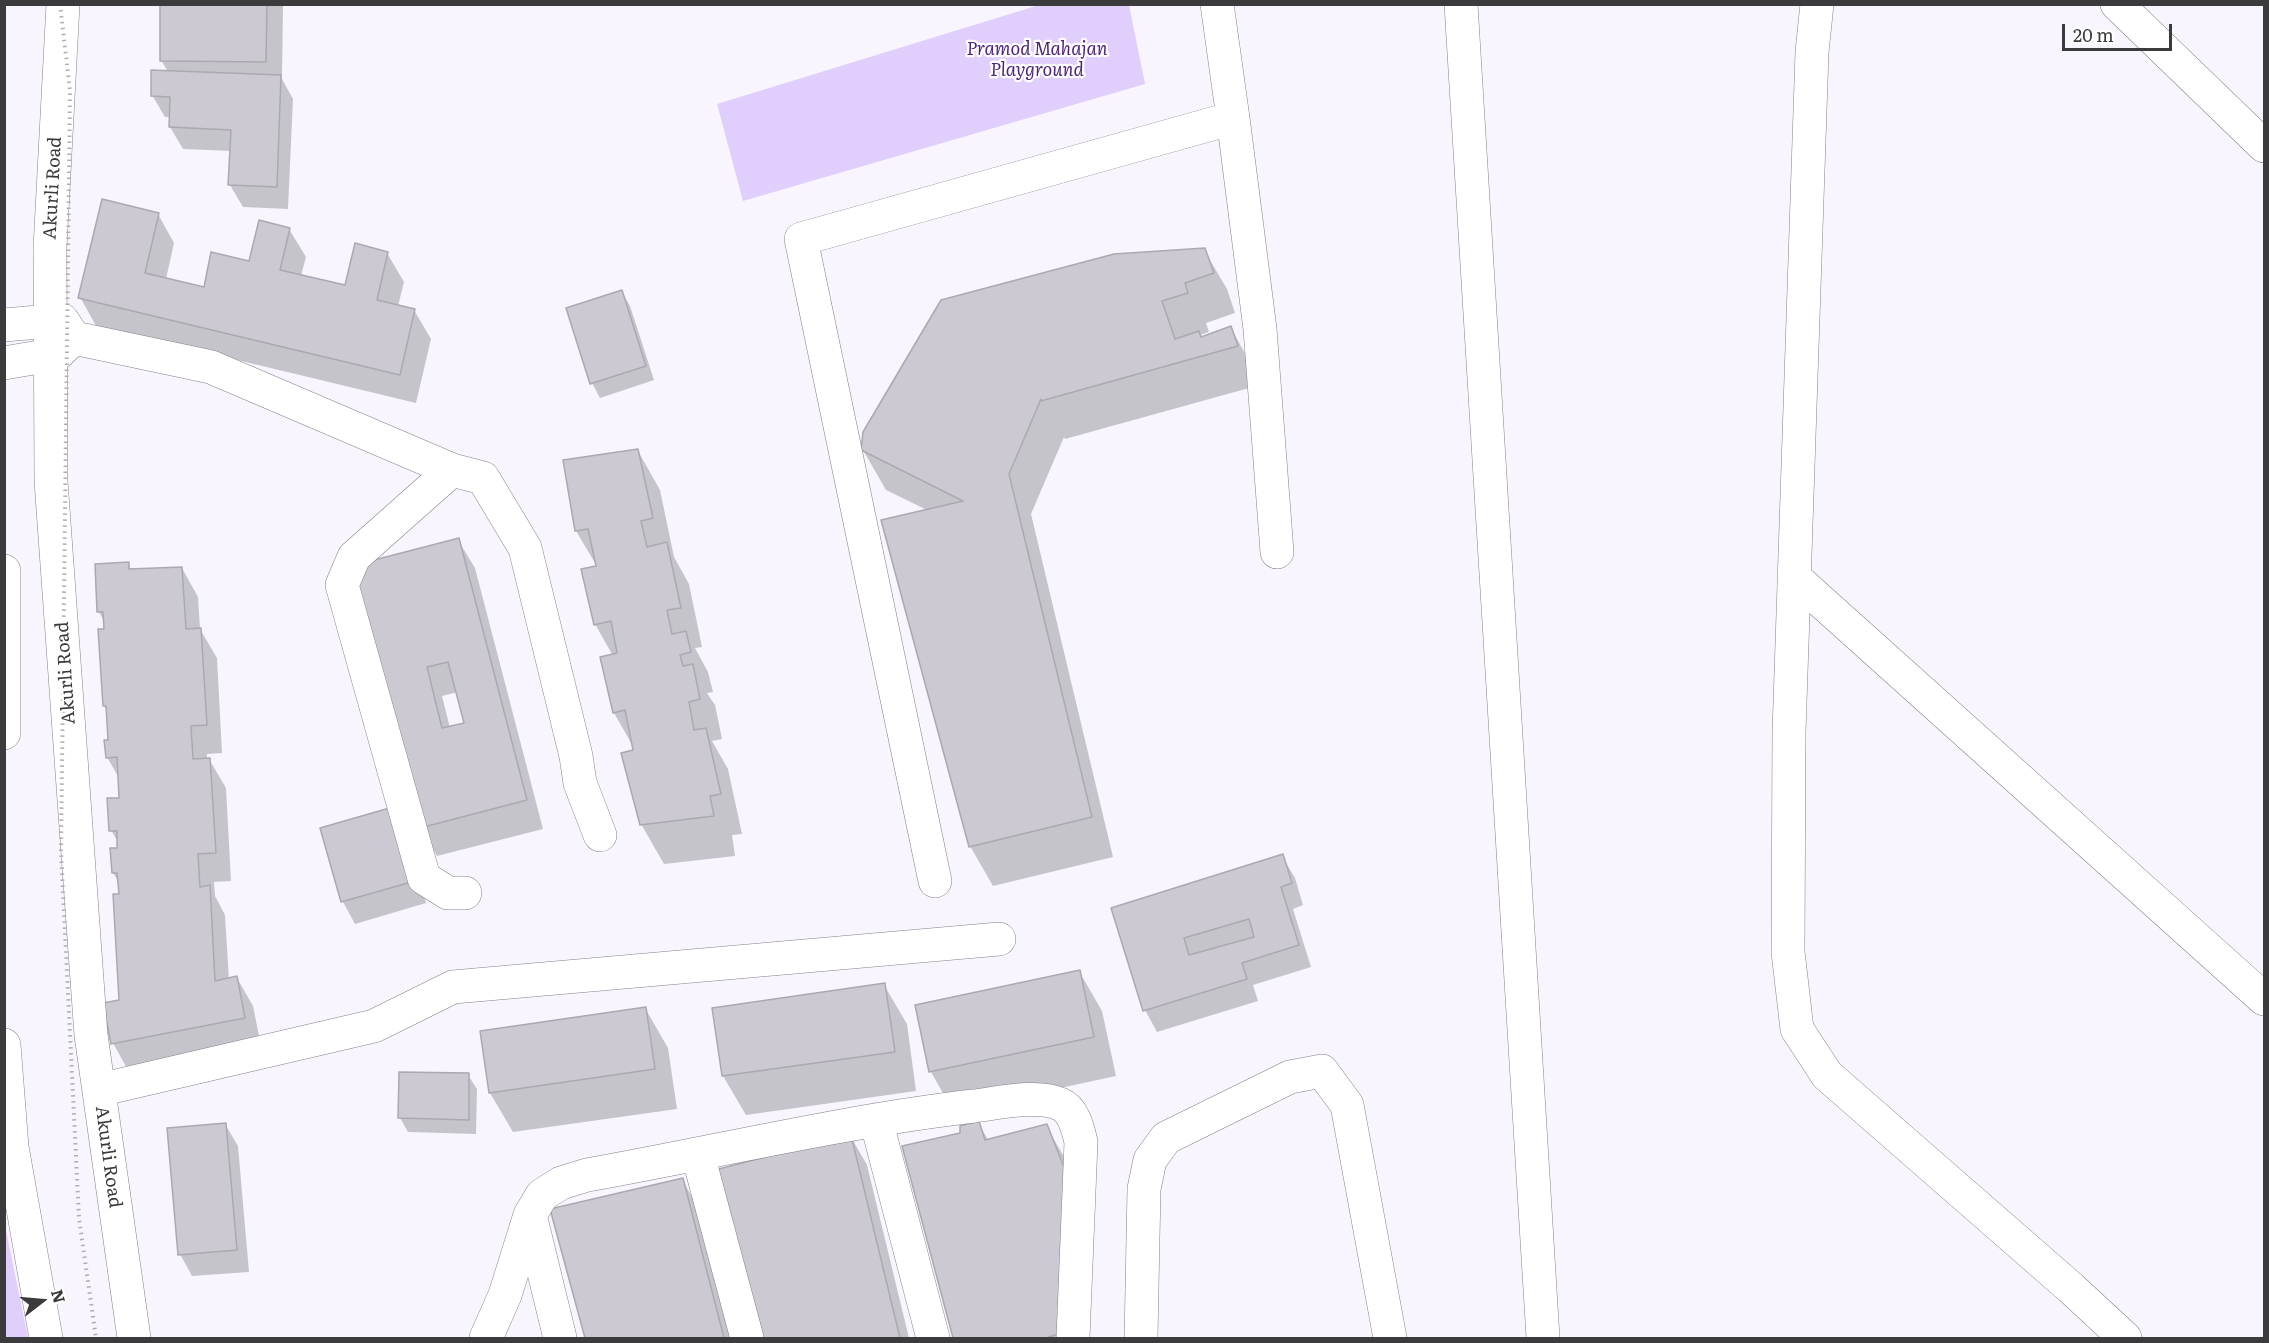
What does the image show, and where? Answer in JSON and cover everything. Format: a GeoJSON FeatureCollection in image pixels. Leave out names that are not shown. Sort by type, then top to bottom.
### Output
{"type":"FeatureCollection","features":[{"type":"Feature","properties":{"kind":"street","name":"Akurli Road"},"geometry":{"type":"LineString","coordinates":[[61,4],[50,248],[58,338],[51,481],[91,1035],[134,1338]]}},
{"type":"Feature","properties":{"kind":"street"},"geometry":{"type":"LineString","coordinates":[[1217,4],[1260,329],[1277,552]]}},
{"type":"Feature","properties":{"kind":"street"},"geometry":{"type":"LineString","coordinates":[[1461,4],[1543,1338]]}},
{"type":"Feature","properties":{"kind":"street"},"geometry":{"type":"LineString","coordinates":[[1817,4],[1812,52],[1789,732],[1788,952],[1797,1029],[1827,1075],[2125,1338]]}},
{"type":"Feature","properties":{"kind":"street"},"geometry":{"type":"LineString","coordinates":[[2117,4],[2265,146]]}},
{"type":"Feature","properties":{"kind":"street"},"geometry":{"type":"LineString","coordinates":[[934,881],[801,239],[1233,118]]}},
{"type":"Feature","properties":{"kind":"street"},"geometry":{"type":"LineString","coordinates":[[4,325],[58,338],[211,367],[452,470],[483,478],[525,548],[576,756],[580,783],[600,836]]}},
{"type":"Feature","properties":{"kind":"street"},"geometry":{"type":"LineString","coordinates":[[4,363],[58,338]]}},
{"type":"Feature","properties":{"kind":"street"},"geometry":{"type":"LineString","coordinates":[[452,470],[354,557],[342,585],[424,878],[448,892],[465,893]]}},
{"type":"Feature","properties":{"kind":"street"},"geometry":{"type":"LineString","coordinates":[[4,571],[4,733]]}},
{"type":"Feature","properties":{"kind":"street"},"geometry":{"type":"LineString","coordinates":[[1794,577],[2265,999]]}},
{"type":"Feature","properties":{"kind":"street"},"geometry":{"type":"LineString","coordinates":[[99,1090],[374,1026],[453,987],[999,939]]}},
{"type":"Feature","properties":{"kind":"street"},"geometry":{"type":"LineString","coordinates":[[4,1045],[8,1151],[45,1338]]}},
{"type":"Feature","properties":{"kind":"street"},"geometry":{"type":"LineString","coordinates":[[1141,1338],[1144,1189],[1150,1160],[1166,1138],[1290,1077],[1322,1071],[1347,1105],[1390,1338]]}},
{"type":"Feature","properties":{"kind":"street"},"geometry":{"type":"LineString","coordinates":[[486,1338],[505,1295],[530,1215],[542,1195],[561,1183],[587,1175],[904,1114],[1018,1100],[1042,1100],[1062,1104],[1075,1119],[1082,1142],[1073,1338]]}},
{"type":"Feature","properties":{"kind":"street"},"geometry":{"type":"LineString","coordinates":[[876,1120],[933,1338]]}},
{"type":"Feature","properties":{"kind":"street"},"geometry":{"type":"LineString","coordinates":[[698,1155],[747,1338]]}},
{"type":"Feature","properties":{"kind":"street"},"geometry":{"type":"LineString","coordinates":[[530,1215],[560,1338]]}},
{"type":"Feature","properties":{"kind":"path"},"geometry":{"type":"LineString","coordinates":[[61,4],[70,91],[61,850],[79,1218],[96,1338]]}},
{"type":"Feature","properties":{"kind":"green space","name":"Pramod Mahajan Playground"},"geometry":{"type":"Polygon","coordinates":[[[1039,5],[1129,5],[1145,84],[743,201],[717,104],[1039,5]]]}},
{"type":"Feature","properties":{"kind":"green space"},"geometry":{"type":"Polygon","coordinates":[[[5,1225],[28,1338],[5,1338],[5,1225]]]}},
{"type":"Feature","properties":{"kind":"building"},"geometry":{"type":"Polygon","coordinates":[[[160,4],[267,4],[266,62],[160,61],[160,4]]]}},
{"type":"Feature","properties":{"kind":"building"},"geometry":{"type":"Polygon","coordinates":[[[151,70],[281,75],[277,187],[228,185],[231,130],[169,127],[170,97],[151,96],[151,70]]]}},
{"type":"Feature","properties":{"kind":"building"},"geometry":{"type":"Polygon","coordinates":[[[102,199],[159,213],[145,273],[204,287],[211,252],[249,261],[259,220],[290,228],[280,270],[345,285],[355,243],[388,252],[377,300],[415,309],[400,375],[78,298],[102,199]]]}},
{"type":"Feature","properties":{"kind":"building"},"geometry":{"type":"Polygon","coordinates":[[[1205,248],[1214,273],[1185,283],[1188,293],[1162,301],[1175,339],[1199,331],[1201,337],[1231,326],[1238,346],[1041,401],[1041,399],[1009,474],[1092,817],[969,847],[881,520],[963,501],[861,450],[863,432],[941,300],[1114,254],[1205,248]]]}},
{"type":"Feature","properties":{"kind":"building"},"geometry":{"type":"Polygon","coordinates":[[[622,290],[646,366],[590,384],[566,308],[622,290]]]}},
{"type":"Feature","properties":{"kind":"building"},"geometry":{"type":"Polygon","coordinates":[[[638,449],[653,518],[641,521],[647,547],[667,542],[681,608],[667,610],[672,634],[686,631],[691,652],[680,655],[683,666],[693,664],[700,699],[689,702],[694,730],[706,728],[721,794],[710,796],[714,816],[640,825],[621,753],[633,750],[625,710],[613,713],[600,657],[617,653],[611,621],[594,625],[581,569],[596,566],[588,529],[575,531],[563,460],[638,449]]]}},
{"type":"Feature","properties":{"kind":"building"},"geometry":{"type":"Polygon","coordinates":[[[459,538],[527,800],[420,828],[351,566],[459,538]],[[448,662],[427,667],[442,728],[464,723],[448,662]]]}},
{"type":"Feature","properties":{"kind":"building"},"geometry":{"type":"Polygon","coordinates":[[[129,562],[129,569],[182,567],[186,629],[201,628],[207,725],[191,726],[193,759],[210,758],[216,853],[198,854],[200,887],[210,885],[215,981],[237,976],[245,1018],[111,1044],[103,1003],[119,1000],[113,894],[119,894],[117,873],[112,873],[110,848],[117,848],[117,831],[109,831],[107,798],[119,798],[117,757],[106,758],[104,740],[108,740],[106,706],[103,706],[98,629],[104,629],[103,612],[97,612],[95,564],[129,562]]]}},
{"type":"Feature","properties":{"kind":"building"},"geometry":{"type":"Polygon","coordinates":[[[393,807],[415,881],[341,902],[320,828],[393,807]]]}},
{"type":"Feature","properties":{"kind":"building"},"geometry":{"type":"Polygon","coordinates":[[[1283,854],[1292,883],[1281,887],[1299,945],[1242,963],[1247,979],[1143,1011],[1111,908],[1283,854]],[[1249,919],[1184,938],[1189,955],[1254,937],[1249,919]]]}},
{"type":"Feature","properties":{"kind":"building"},"geometry":{"type":"Polygon","coordinates":[[[1080,970],[1094,1037],[929,1072],[915,1005],[1080,970]]]}},
{"type":"Feature","properties":{"kind":"building"},"geometry":{"type":"Polygon","coordinates":[[[885,983],[895,1052],[722,1076],[712,1008],[885,983]]]}},
{"type":"Feature","properties":{"kind":"building"},"geometry":{"type":"Polygon","coordinates":[[[646,1007],[655,1069],[489,1093],[480,1031],[646,1007]]]}},
{"type":"Feature","properties":{"kind":"building"},"geometry":{"type":"Polygon","coordinates":[[[399,1072],[469,1073],[469,1120],[398,1118],[399,1072]]]}},
{"type":"Feature","properties":{"kind":"building"},"geometry":{"type":"Polygon","coordinates":[[[979,1121],[985,1140],[1047,1124],[1067,1175],[1061,1333],[1046,1338],[953,1338],[902,1146],[960,1133],[960,1126],[979,1121]]]}},
{"type":"Feature","properties":{"kind":"building"},"geometry":{"type":"Polygon","coordinates":[[[226,1123],[237,1250],[178,1255],[167,1128],[226,1123]]]}},
{"type":"Feature","properties":{"kind":"building"},"geometry":{"type":"Polygon","coordinates":[[[851,1135],[900,1338],[750,1338],[707,1172],[851,1135]]]}},
{"type":"Feature","properties":{"kind":"building"},"geometry":{"type":"Polygon","coordinates":[[[683,1178],[724,1338],[585,1338],[550,1209],[683,1178]]]}}]}
